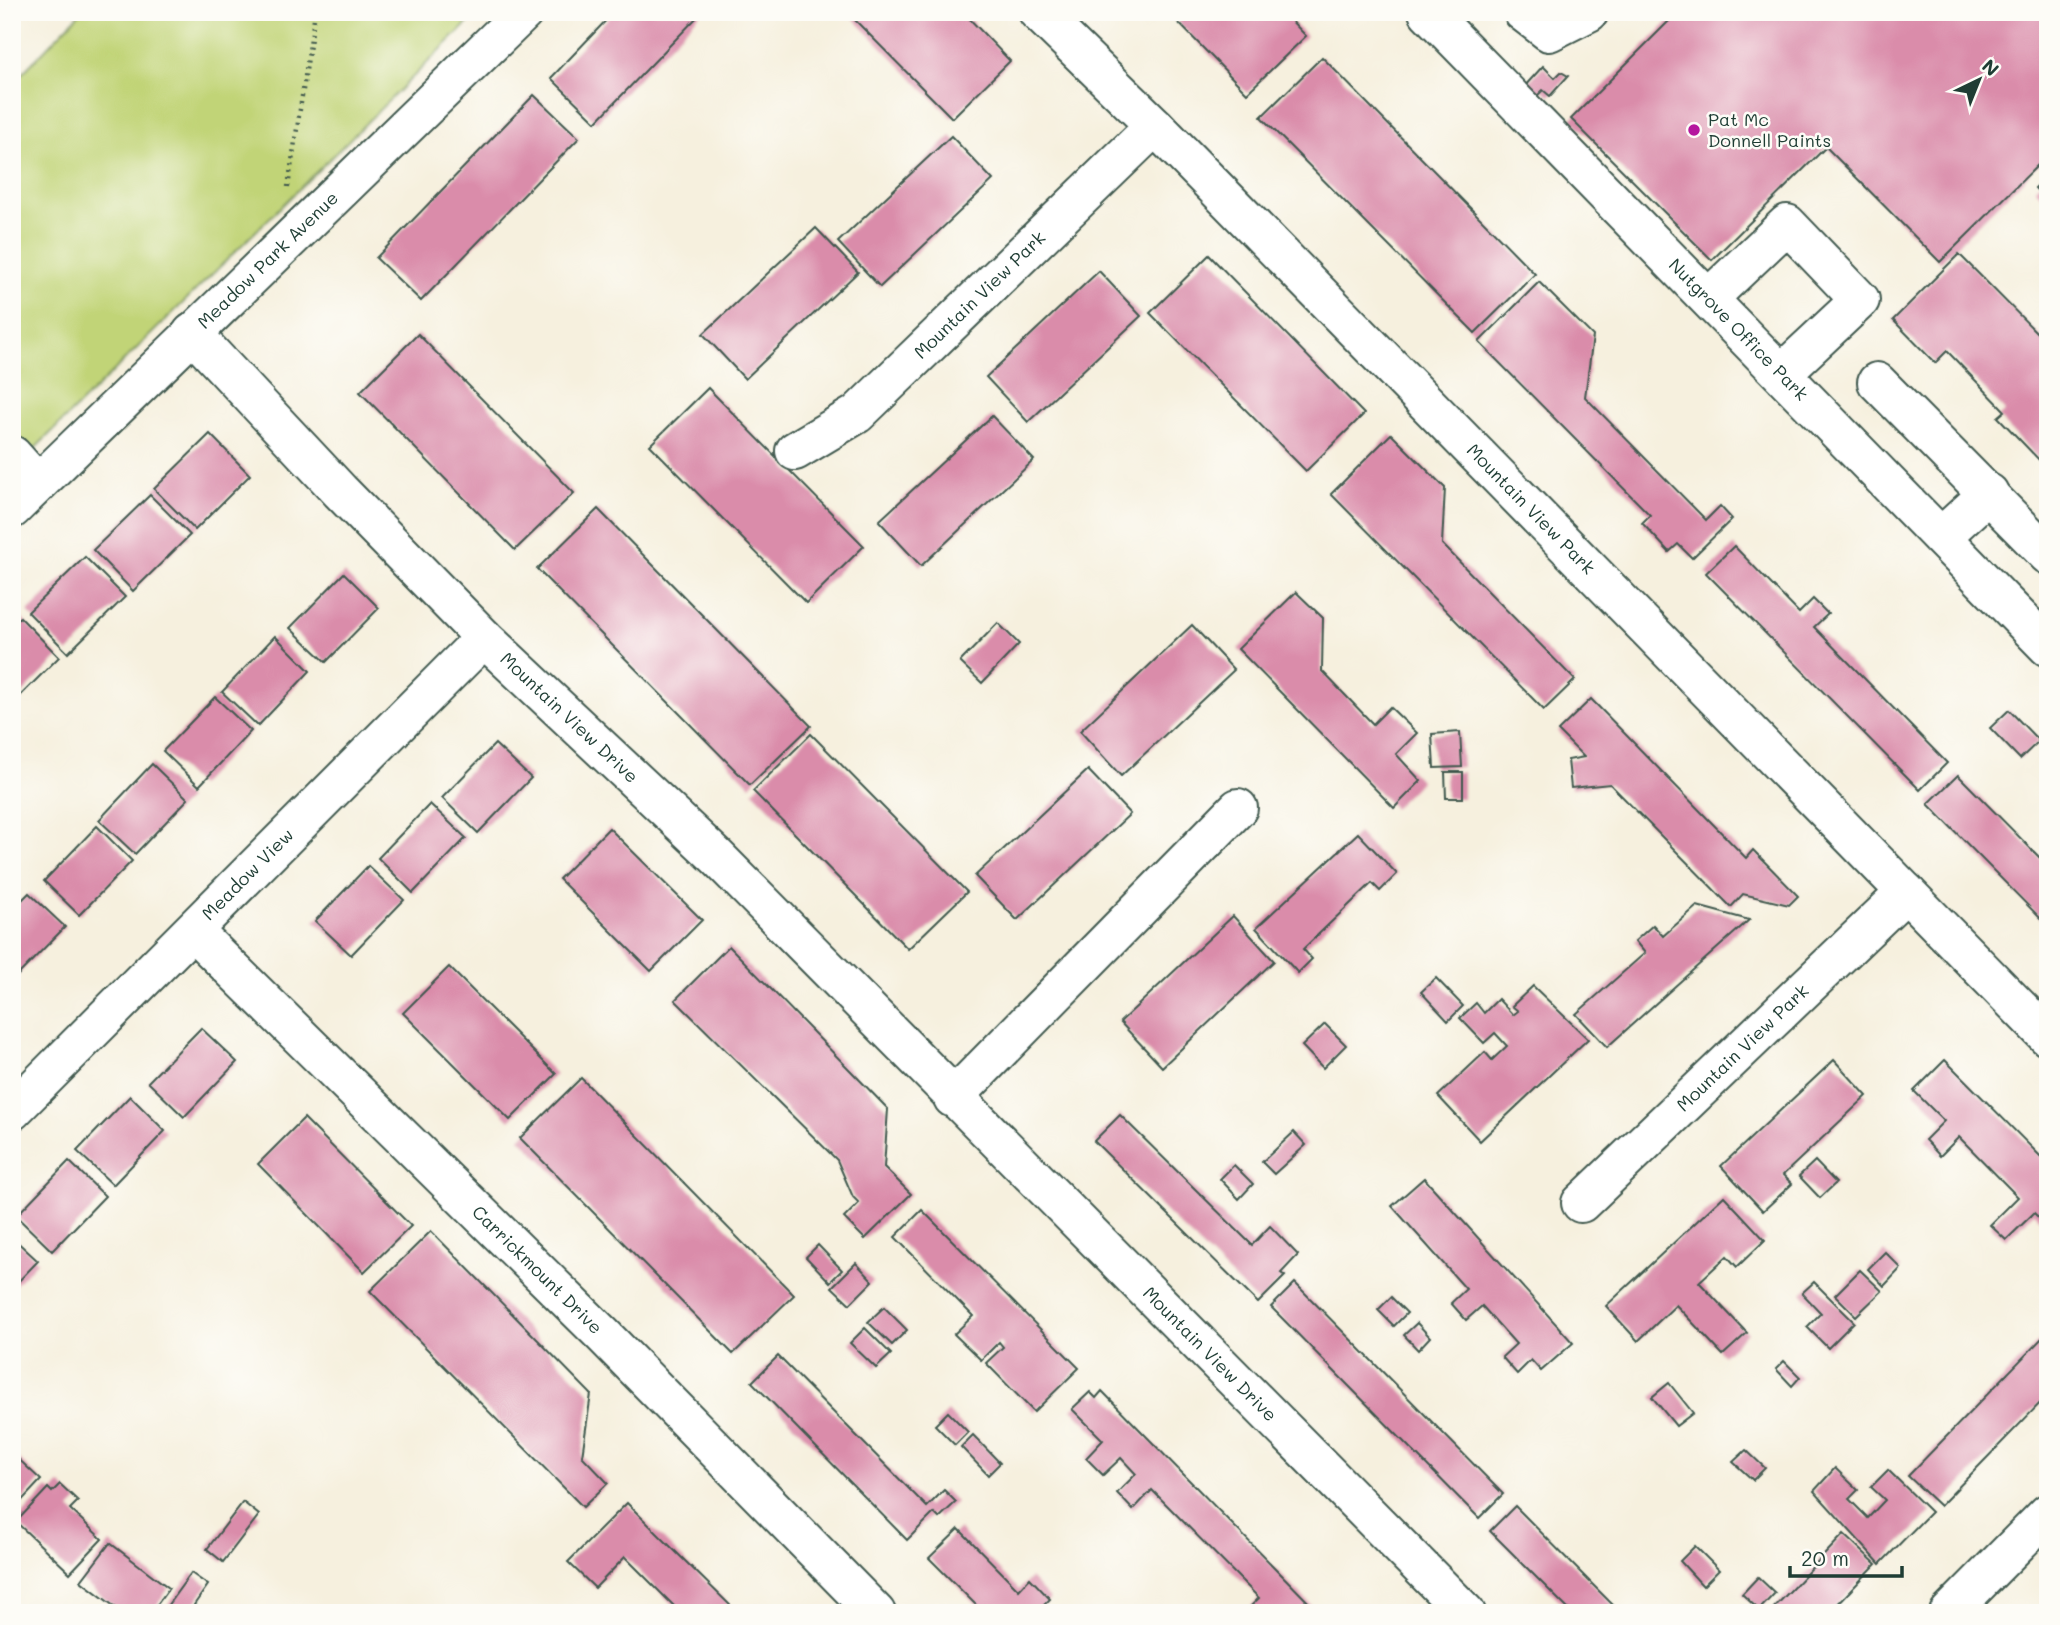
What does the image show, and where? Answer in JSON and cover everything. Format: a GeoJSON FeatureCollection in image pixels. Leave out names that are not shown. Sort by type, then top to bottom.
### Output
{"type":"FeatureCollection","features":[{"type":"Feature","properties":{"kind":"street","name":"Meadow Park Avenue"},"geometry":{"type":"LineString","coordinates":[[25,496],[524,12]]}},
{"type":"Feature","properties":{"kind":"street","name":"Mountain View Park"},"geometry":{"type":"LineString","coordinates":[[1038,12],[1155,127],[2048,1037]]}},
{"type":"Feature","properties":{"kind":"street"},"geometry":{"type":"LineString","coordinates":[[1522,12],[1549,32],[1589,12]]}},
{"type":"Feature","properties":{"kind":"street","name":"Nutgrove Office Park"},"geometry":{"type":"LineString","coordinates":[[1450,19],[1709,298],[2048,647]]}},
{"type":"Feature","properties":{"kind":"street","name":"Mountain View Park"},"geometry":{"type":"LineString","coordinates":[[795,451],[857,414],[1155,127]]}},
{"type":"Feature","properties":{"kind":"street"},"geometry":{"type":"LineString","coordinates":[[1709,298],[1787,224],[1860,300],[1782,373]]}},
{"type":"Feature","properties":{"kind":"street","name":"Mountain View Drive"},"geometry":{"type":"LineString","coordinates":[[192,333],[340,491],[484,638],[717,856],[953,1098],[1466,1613]]}},
{"type":"Feature","properties":{"kind":"street"},"geometry":{"type":"LineString","coordinates":[[1877,382],[2048,555]]}},
{"type":"Feature","properties":{"kind":"street"},"geometry":{"type":"LineString","coordinates":[[12,455],[25,496]]}},
{"type":"Feature","properties":{"kind":"street"},"geometry":{"type":"LineString","coordinates":[[1941,537],[1989,494]]}},
{"type":"Feature","properties":{"kind":"street","name":"Meadow View"},"geometry":{"type":"LineString","coordinates":[[12,1111],[484,638]]}},
{"type":"Feature","properties":{"kind":"street"},"geometry":{"type":"LineString","coordinates":[[953,1098],[1238,808]]}},
{"type":"Feature","properties":{"kind":"street","name":"Mountain View Park"},"geometry":{"type":"LineString","coordinates":[[1581,1203],[1906,892]]}},
{"type":"Feature","properties":{"kind":"street","name":"Carrickmount Drive"},"geometry":{"type":"LineString","coordinates":[[193,931],[603,1335],[876,1613]]}},
{"type":"Feature","properties":{"kind":"street"},"geometry":{"type":"LineString","coordinates":[[1950,1613],[2048,1513]]}},
{"type":"Feature","properties":{"kind":"path"},"geometry":{"type":"LineString","coordinates":[[287,196],[315,12]]}},
{"type":"Feature","properties":{"kind":"green space"},"geometry":{"type":"Polygon","coordinates":[[[81,12],[479,12],[12,471],[12,84],[81,12]]]}},
{"type":"Feature","properties":{"kind":"building"},"geometry":{"type":"Polygon","coordinates":[[[614,12],[702,12],[596,122],[551,78],[614,12]]]}},
{"type":"Feature","properties":{"kind":"building"},"geometry":{"type":"Polygon","coordinates":[[[847,12],[963,12],[1010,61],[952,118],[847,12]]]}},
{"type":"Feature","properties":{"kind":"building"},"geometry":{"type":"Polygon","coordinates":[[[1168,12],[1283,12],[1306,36],[1247,93],[1168,12]]]}},
{"type":"Feature","properties":{"kind":"building"},"geometry":{"type":"Polygon","coordinates":[[[1678,12],[2048,12],[2048,155],[1940,262],[1826,147],[1712,260],[1571,119],[1678,12]]]}},
{"type":"Feature","properties":{"kind":"building"},"geometry":{"type":"Polygon","coordinates":[[[1322,57],[1535,274],[1475,333],[1261,117],[1322,57]]]}},
{"type":"Feature","properties":{"kind":"building"},"geometry":{"type":"Polygon","coordinates":[[[1543,66],[1555,78],[1561,72],[1568,76],[1550,96],[1543,90],[1535,98],[1523,88],[1543,66]]]}},
{"type":"Feature","properties":{"kind":"building"},"geometry":{"type":"Polygon","coordinates":[[[534,95],[579,138],[421,301],[376,258],[534,95]]]}},
{"type":"Feature","properties":{"kind":"building"},"geometry":{"type":"Polygon","coordinates":[[[951,136],[993,180],[880,287],[838,242],[951,136]]]}},
{"type":"Feature","properties":{"kind":"building"},"geometry":{"type":"Polygon","coordinates":[[[2048,175],[2048,202],[2035,188],[2048,175]]]}},
{"type":"Feature","properties":{"kind":"building"},"geometry":{"type":"Polygon","coordinates":[[[816,228],[858,272],[745,379],[703,334],[816,228]]]}},
{"type":"Feature","properties":{"kind":"building"},"geometry":{"type":"Polygon","coordinates":[[[1959,254],[2048,344],[2048,459],[2043,464],[1998,417],[2005,411],[1947,351],[1935,363],[1893,320],[1959,254]]]}},
{"type":"Feature","properties":{"kind":"building"},"geometry":{"type":"Polygon","coordinates":[[[1209,255],[1364,414],[1306,471],[1150,313],[1209,255]]]}},
{"type":"Feature","properties":{"kind":"building"},"geometry":{"type":"Polygon","coordinates":[[[1099,271],[1141,316],[1028,422],[986,377],[1099,271]]]}},
{"type":"Feature","properties":{"kind":"building"},"geometry":{"type":"Polygon","coordinates":[[[1539,282],[1593,336],[1585,397],[1706,520],[1720,506],[1732,519],[1692,558],[1678,544],[1669,552],[1642,523],[1650,515],[1479,342],[1539,282]]]}},
{"type":"Feature","properties":{"kind":"building"},"geometry":{"type":"Polygon","coordinates":[[[418,334],[574,493],[515,550],[360,392],[418,334]]]}},
{"type":"Feature","properties":{"kind":"building"},"geometry":{"type":"Polygon","coordinates":[[[708,388],[864,546],[806,603],[650,445],[708,388]]]}},
{"type":"Feature","properties":{"kind":"building"},"geometry":{"type":"Polygon","coordinates":[[[992,416],[1034,460],[921,566],[879,521],[992,416]]]}},
{"type":"Feature","properties":{"kind":"building"},"geometry":{"type":"Polygon","coordinates":[[[210,434],[250,475],[195,530],[154,489],[210,434]]]}},
{"type":"Feature","properties":{"kind":"building"},"geometry":{"type":"Polygon","coordinates":[[[1391,434],[1445,488],[1442,544],[1575,680],[1544,710],[1331,494],[1391,434]]]}},
{"type":"Feature","properties":{"kind":"building"},"geometry":{"type":"Polygon","coordinates":[[[150,495],[190,535],[133,591],[93,550],[150,495]]]}},
{"type":"Feature","properties":{"kind":"building"},"geometry":{"type":"Polygon","coordinates":[[[598,509],[811,726],[750,785],[537,569],[598,509]]]}},
{"type":"Feature","properties":{"kind":"building"},"geometry":{"type":"Polygon","coordinates":[[[1734,546],[1799,613],[1813,599],[1828,614],[1814,627],[1947,763],[1920,790],[1706,573],[1734,546]]]}},
{"type":"Feature","properties":{"kind":"building"},"geometry":{"type":"Polygon","coordinates":[[[85,557],[125,597],[68,653],[28,612],[85,557]]]}},
{"type":"Feature","properties":{"kind":"building"},"geometry":{"type":"Polygon","coordinates":[[[344,573],[379,608],[326,662],[290,628],[344,573]]]}},
{"type":"Feature","properties":{"kind":"building"},"geometry":{"type":"Polygon","coordinates":[[[1296,592],[1323,618],[1322,671],[1373,724],[1390,707],[1417,733],[1396,754],[1421,781],[1394,808],[1238,649],[1296,592]]]}},
{"type":"Feature","properties":{"kind":"building"},"geometry":{"type":"Polygon","coordinates":[[[20,617],[59,657],[12,704],[12,624],[20,617]]]}},
{"type":"Feature","properties":{"kind":"building"},"geometry":{"type":"Polygon","coordinates":[[[998,623],[1019,644],[982,683],[960,662],[998,623]]]}},
{"type":"Feature","properties":{"kind":"building"},"geometry":{"type":"Polygon","coordinates":[[[1192,625],[1234,670],[1121,776],[1080,731],[1192,625]]]}},
{"type":"Feature","properties":{"kind":"building"},"geometry":{"type":"Polygon","coordinates":[[[275,636],[310,671],[258,726],[222,692],[275,636]]]}},
{"type":"Feature","properties":{"kind":"building"},"geometry":{"type":"Polygon","coordinates":[[[215,697],[251,731],[199,786],[163,751],[215,697]]]}},
{"type":"Feature","properties":{"kind":"building"},"geometry":{"type":"Polygon","coordinates":[[[1591,699],[1746,858],[1753,850],[1798,896],[1789,905],[1743,894],[1731,907],[1610,784],[1571,788],[1568,760],[1584,757],[1558,731],[1591,699]]]}},
{"type":"Feature","properties":{"kind":"building"},"geometry":{"type":"Polygon","coordinates":[[[2009,710],[2039,741],[2020,759],[1990,728],[2009,710]]]}},
{"type":"Feature","properties":{"kind":"building"},"geometry":{"type":"Polygon","coordinates":[[[1460,732],[1462,767],[1434,768],[1432,734],[1460,732]]]}},
{"type":"Feature","properties":{"kind":"building"},"geometry":{"type":"Polygon","coordinates":[[[811,734],[967,892],[908,949],[753,791],[811,734]]]}},
{"type":"Feature","properties":{"kind":"building"},"geometry":{"type":"Polygon","coordinates":[[[495,744],[531,778],[478,833],[442,798],[495,744]]]}},
{"type":"Feature","properties":{"kind":"building"},"geometry":{"type":"Polygon","coordinates":[[[152,764],[188,799],[135,854],[99,820],[152,764]]]}},
{"type":"Feature","properties":{"kind":"building"},"geometry":{"type":"Polygon","coordinates":[[[1088,770],[1130,814],[1017,920],[975,876],[1088,770]]]}},
{"type":"Feature","properties":{"kind":"building"},"geometry":{"type":"Polygon","coordinates":[[[1445,772],[1463,772],[1463,798],[1446,798],[1445,772]]]}},
{"type":"Feature","properties":{"kind":"building"},"geometry":{"type":"Polygon","coordinates":[[[1958,775],[2048,866],[2048,926],[1928,804],[1958,775]]]}},
{"type":"Feature","properties":{"kind":"building"},"geometry":{"type":"Polygon","coordinates":[[[430,804],[466,838],[413,893],[378,858],[430,804]]]}},
{"type":"Feature","properties":{"kind":"building"},"geometry":{"type":"Polygon","coordinates":[[[97,826],[132,861],[79,915],[44,881],[97,826]]]}},
{"type":"Feature","properties":{"kind":"building"},"geometry":{"type":"Polygon","coordinates":[[[609,828],[702,920],[651,971],[559,879],[609,828]]]}},
{"type":"Feature","properties":{"kind":"building"},"geometry":{"type":"Polygon","coordinates":[[[1358,833],[1397,874],[1380,891],[1372,883],[1303,949],[1312,959],[1298,973],[1256,928],[1358,833]]]}},
{"type":"Feature","properties":{"kind":"building"},"geometry":{"type":"Polygon","coordinates":[[[368,866],[404,900],[351,955],[315,921],[368,866]]]}},
{"type":"Feature","properties":{"kind":"building"},"geometry":{"type":"Polygon","coordinates":[[[29,893],[65,927],[12,981],[12,910],[29,893]]]}},
{"type":"Feature","properties":{"kind":"building"},"geometry":{"type":"Polygon","coordinates":[[[1697,906],[1749,920],[1607,1047],[1576,1014],[1645,953],[1635,941],[1653,925],[1663,936],[1697,906]]]}},
{"type":"Feature","properties":{"kind":"building"},"geometry":{"type":"Polygon","coordinates":[[[1233,916],[1274,961],[1162,1067],[1120,1022],[1233,916]]]}},
{"type":"Feature","properties":{"kind":"building"},"geometry":{"type":"Polygon","coordinates":[[[729,946],[888,1109],[884,1167],[911,1194],[865,1239],[844,1218],[859,1203],[853,1197],[837,1160],[675,1000],[729,946]]]}},
{"type":"Feature","properties":{"kind":"building"},"geometry":{"type":"Polygon","coordinates":[[[449,967],[556,1074],[510,1120],[403,1013],[449,967]]]}},
{"type":"Feature","properties":{"kind":"building"},"geometry":{"type":"Polygon","coordinates":[[[1436,978],[1463,1006],[1448,1021],[1421,992],[1436,978]]]}},
{"type":"Feature","properties":{"kind":"building"},"geometry":{"type":"Polygon","coordinates":[[[1533,986],[1588,1039],[1480,1141],[1438,1096],[1485,1052],[1492,1060],[1507,1046],[1495,1033],[1484,1043],[1460,1018],[1476,1003],[1484,1013],[1498,999],[1513,1015],[1518,1011],[1512,1006],[1533,986]]]}},
{"type":"Feature","properties":{"kind":"building"},"geometry":{"type":"Polygon","coordinates":[[[1325,1024],[1346,1045],[1323,1068],[1302,1046],[1325,1024]]]}},
{"type":"Feature","properties":{"kind":"building"},"geometry":{"type":"Polygon","coordinates":[[[201,1028],[237,1062],[184,1117],[148,1082],[201,1028]]]}},
{"type":"Feature","properties":{"kind":"building"},"geometry":{"type":"Polygon","coordinates":[[[1834,1060],[1867,1096],[1783,1175],[1792,1184],[1763,1211],[1721,1166],[1834,1060]]]}},
{"type":"Feature","properties":{"kind":"building"},"geometry":{"type":"Polygon","coordinates":[[[1945,1060],[2048,1164],[2048,1227],[2034,1213],[2006,1240],[1990,1225],[2018,1197],[1959,1137],[1940,1156],[1925,1140],[1944,1121],[1914,1091],[1945,1060]]]}},
{"type":"Feature","properties":{"kind":"building"},"geometry":{"type":"Polygon","coordinates":[[[581,1078],[794,1295],[733,1354],[520,1138],[581,1078]]]}},
{"type":"Feature","properties":{"kind":"building"},"geometry":{"type":"Polygon","coordinates":[[[130,1096],[165,1131],[113,1185],[77,1151],[130,1096]]]}},
{"type":"Feature","properties":{"kind":"building"},"geometry":{"type":"Polygon","coordinates":[[[1120,1115],[1252,1245],[1270,1226],[1298,1255],[1281,1273],[1285,1276],[1258,1303],[1094,1141],[1120,1115]]]}},
{"type":"Feature","properties":{"kind":"building"},"geometry":{"type":"Polygon","coordinates":[[[304,1118],[411,1226],[364,1272],[258,1164],[304,1118]]]}},
{"type":"Feature","properties":{"kind":"building"},"geometry":{"type":"Polygon","coordinates":[[[1294,1132],[1306,1145],[1274,1174],[1262,1162],[1294,1132]]]}},
{"type":"Feature","properties":{"kind":"building"},"geometry":{"type":"Polygon","coordinates":[[[69,1161],[105,1196],[52,1251],[16,1216],[69,1161]]]}},
{"type":"Feature","properties":{"kind":"building"},"geometry":{"type":"Polygon","coordinates":[[[1815,1161],[1836,1183],[1820,1198],[1799,1176],[1815,1161]]]}},
{"type":"Feature","properties":{"kind":"building"},"geometry":{"type":"Polygon","coordinates":[[[1234,1165],[1253,1184],[1239,1199],[1220,1179],[1234,1165]]]}},
{"type":"Feature","properties":{"kind":"building"},"geometry":{"type":"Polygon","coordinates":[[[1424,1178],[1573,1343],[1541,1371],[1531,1360],[1517,1374],[1502,1357],[1516,1344],[1482,1306],[1466,1320],[1451,1303],[1466,1289],[1392,1206],[1424,1178]]]}},
{"type":"Feature","properties":{"kind":"building"},"geometry":{"type":"Polygon","coordinates":[[[1724,1196],[1765,1240],[1737,1267],[1727,1256],[1699,1282],[1747,1333],[1723,1355],[1676,1305],[1638,1341],[1606,1306],[1724,1196]]]}},
{"type":"Feature","properties":{"kind":"building"},"geometry":{"type":"Polygon","coordinates":[[[922,1210],[1079,1368],[1034,1412],[986,1363],[1003,1347],[999,1342],[981,1360],[954,1334],[973,1316],[895,1237],[922,1210]]]}},
{"type":"Feature","properties":{"kind":"building"},"geometry":{"type":"Polygon","coordinates":[[[431,1231],[591,1394],[582,1456],[608,1483],[583,1507],[370,1291],[431,1231]]]}},
{"type":"Feature","properties":{"kind":"building"},"geometry":{"type":"Polygon","coordinates":[[[12,1237],[38,1261],[12,1288],[12,1237]]]}},
{"type":"Feature","properties":{"kind":"building"},"geometry":{"type":"Polygon","coordinates":[[[818,1245],[842,1270],[830,1282],[806,1257],[818,1245]]]}},
{"type":"Feature","properties":{"kind":"building"},"geometry":{"type":"Polygon","coordinates":[[[1885,1252],[1901,1268],[1884,1286],[1868,1269],[1885,1252]]]}},
{"type":"Feature","properties":{"kind":"building"},"geometry":{"type":"Polygon","coordinates":[[[856,1263],[873,1281],[850,1304],[832,1287],[856,1263]]]}},
{"type":"Feature","properties":{"kind":"building"},"geometry":{"type":"Polygon","coordinates":[[[1860,1270],[1882,1291],[1856,1316],[1835,1295],[1860,1270]]]}},
{"type":"Feature","properties":{"kind":"building"},"geometry":{"type":"Polygon","coordinates":[[[1814,1282],[1854,1322],[1828,1348],[1807,1327],[1821,1313],[1802,1293],[1814,1282]]]}},
{"type":"Feature","properties":{"kind":"building"},"geometry":{"type":"Polygon","coordinates":[[[1295,1283],[1503,1494],[1479,1518],[1271,1307],[1295,1283]]]}},
{"type":"Feature","properties":{"kind":"building"},"geometry":{"type":"Polygon","coordinates":[[[1391,1297],[1407,1313],[1394,1326],[1378,1310],[1391,1297]]]}},
{"type":"Feature","properties":{"kind":"building"},"geometry":{"type":"Polygon","coordinates":[[[884,1307],[907,1330],[892,1345],[868,1322],[884,1307]]]}},
{"type":"Feature","properties":{"kind":"building"},"geometry":{"type":"Polygon","coordinates":[[[1417,1323],[1430,1337],[1418,1350],[1404,1335],[1417,1323]]]}},
{"type":"Feature","properties":{"kind":"building"},"geometry":{"type":"Polygon","coordinates":[[[865,1328],[891,1354],[876,1368],[850,1343],[865,1328]]]}},
{"type":"Feature","properties":{"kind":"building"},"geometry":{"type":"Polygon","coordinates":[[[2048,1332],[2048,1395],[1940,1506],[1908,1476],[2048,1332]]]}},
{"type":"Feature","properties":{"kind":"building"},"geometry":{"type":"Polygon","coordinates":[[[778,1356],[927,1507],[944,1490],[956,1502],[939,1518],[934,1513],[907,1540],[752,1382],[778,1356]]]}},
{"type":"Feature","properties":{"kind":"building"},"geometry":{"type":"Polygon","coordinates":[[[1784,1361],[1800,1377],[1792,1386],[1776,1369],[1784,1361]]]}},
{"type":"Feature","properties":{"kind":"building"},"geometry":{"type":"Polygon","coordinates":[[[1669,1383],[1693,1413],[1676,1426],[1652,1397],[1669,1383]]]}},
{"type":"Feature","properties":{"kind":"building"},"geometry":{"type":"Polygon","coordinates":[[[1102,1391],[1317,1611],[1316,1613],[1244,1613],[1259,1598],[1152,1490],[1133,1510],[1117,1493],[1136,1474],[1121,1458],[1103,1475],[1086,1458],[1103,1440],[1072,1409],[1090,1392],[1096,1398],[1102,1391]]]}},
{"type":"Feature","properties":{"kind":"building"},"geometry":{"type":"Polygon","coordinates":[[[948,1412],[968,1432],[955,1445],[935,1425],[948,1412]]]}},
{"type":"Feature","properties":{"kind":"building"},"geometry":{"type":"Polygon","coordinates":[[[973,1435],[1000,1463],[988,1475],[961,1447],[973,1435]]]}},
{"type":"Feature","properties":{"kind":"building"},"geometry":{"type":"Polygon","coordinates":[[[1746,1450],[1765,1468],[1753,1480],[1733,1462],[1746,1450]]]}},
{"type":"Feature","properties":{"kind":"building"},"geometry":{"type":"Polygon","coordinates":[[[12,1453],[41,1480],[12,1511],[12,1453]]]}},
{"type":"Feature","properties":{"kind":"building"},"geometry":{"type":"Polygon","coordinates":[[[1835,1468],[1858,1490],[1849,1499],[1868,1518],[1885,1500],[1871,1487],[1888,1470],[1931,1512],[1880,1564],[1814,1491],[1835,1468]]]}},
{"type":"Feature","properties":{"kind":"building"},"geometry":{"type":"Polygon","coordinates":[[[60,1484],[78,1501],[70,1509],[102,1539],[70,1573],[16,1522],[48,1488],[52,1492],[60,1484]]]}},
{"type":"Feature","properties":{"kind":"building"},"geometry":{"type":"Polygon","coordinates":[[[243,1502],[259,1515],[223,1562],[207,1549],[243,1502]]]}},
{"type":"Feature","properties":{"kind":"building"},"geometry":{"type":"Polygon","coordinates":[[[627,1503],[738,1613],[681,1613],[625,1557],[595,1588],[568,1562],[627,1503]]]}},
{"type":"Feature","properties":{"kind":"building"},"geometry":{"type":"Polygon","coordinates":[[[1515,1506],[1621,1613],[1572,1613],[1490,1531],[1515,1506]]]}},
{"type":"Feature","properties":{"kind":"building"},"geometry":{"type":"Polygon","coordinates":[[[959,1529],[1019,1590],[1030,1578],[1050,1599],[1040,1609],[1043,1613],[983,1612],[929,1558],[959,1529]]]}},
{"type":"Feature","properties":{"kind":"building"},"geometry":{"type":"Polygon","coordinates":[[[1844,1534],[1876,1564],[1829,1613],[1769,1613],[1844,1534]]]}},
{"type":"Feature","properties":{"kind":"building"},"geometry":{"type":"Polygon","coordinates":[[[110,1543],[169,1588],[151,1613],[123,1613],[81,1581],[110,1543]]]}},
{"type":"Feature","properties":{"kind":"building"},"geometry":{"type":"Polygon","coordinates":[[[1695,1546],[1719,1570],[1703,1586],[1680,1561],[1695,1546]]]}},
{"type":"Feature","properties":{"kind":"building"},"geometry":{"type":"Polygon","coordinates":[[[191,1573],[208,1585],[194,1605],[205,1613],[162,1613],[191,1573]]]}},
{"type":"Feature","properties":{"kind":"building"},"geometry":{"type":"Polygon","coordinates":[[[1758,1577],[1775,1593],[1759,1610],[1742,1594],[1758,1577]]]}},
{"type":"Feature","properties":{"kind":"place","name":"Pat Mc Donnell Paints"},"geometry":{"type":"Point","coordinates":[1694,130]}}]}
